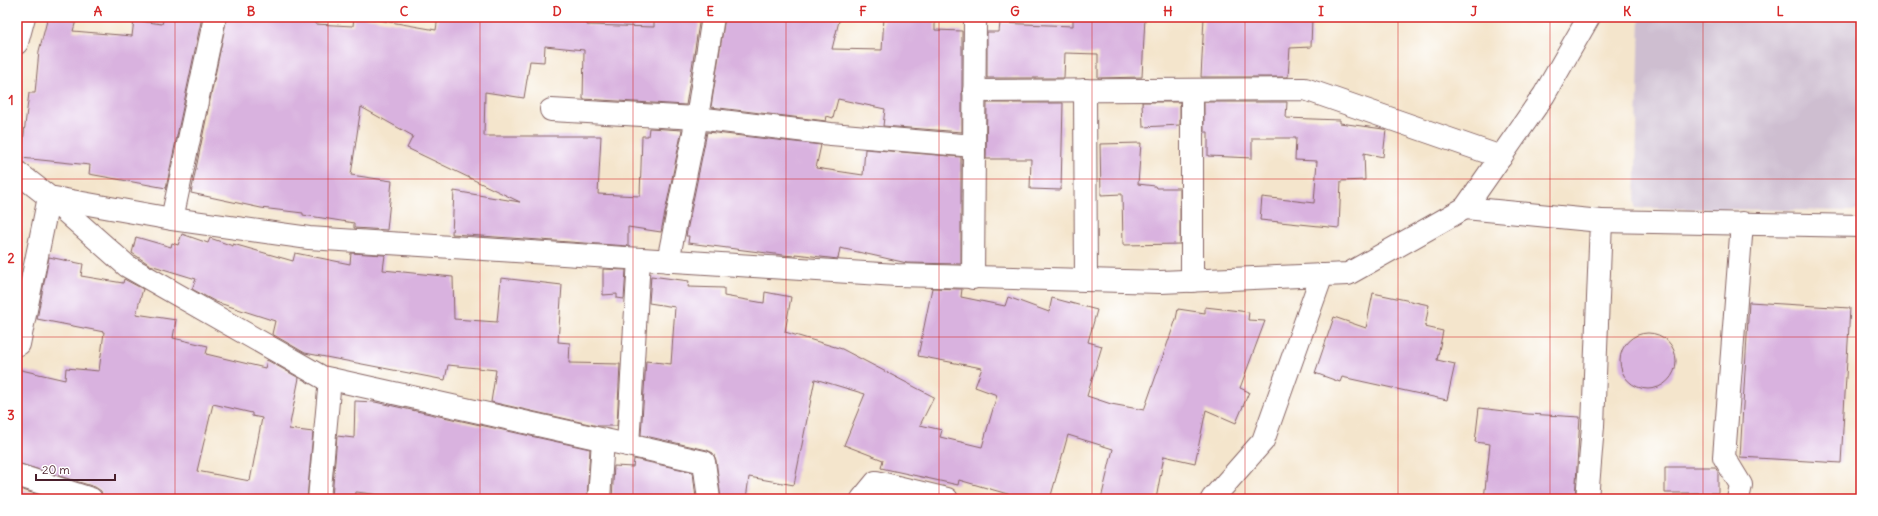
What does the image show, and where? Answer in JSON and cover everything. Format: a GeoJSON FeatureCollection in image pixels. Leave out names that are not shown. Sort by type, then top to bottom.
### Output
{"type":"FeatureCollection","features":[{"type":"Feature","properties":{"kind":"street"},"geometry":{"type":"LineString","coordinates":[[17,42],[24,17]]}},
{"type":"Feature","properties":{"kind":"street"},"geometry":{"type":"LineString","coordinates":[[172,219],[215,17]]}},
{"type":"Feature","properties":{"kind":"street"},"geometry":{"type":"LineString","coordinates":[[668,261],[697,118],[713,17]]}},
{"type":"Feature","properties":{"kind":"street"},"geometry":{"type":"LineString","coordinates":[[48,197],[172,219],[309,238],[897,275],[1161,282],[1348,274],[1465,208],[1544,94],[1589,17]]}},
{"type":"Feature","properties":{"kind":"street"},"geometry":{"type":"LineString","coordinates":[[973,278],[975,23]]}},
{"type":"Feature","properties":{"kind":"street"},"geometry":{"type":"LineString","coordinates":[[974,91],[1305,89],[1501,157]]}},
{"type":"Feature","properties":{"kind":"street"},"geometry":{"type":"LineString","coordinates":[[1085,90],[1086,280]]}},
{"type":"Feature","properties":{"kind":"street"},"geometry":{"type":"LineString","coordinates":[[1192,90],[1192,281]]}},
{"type":"Feature","properties":{"kind":"street"},"geometry":{"type":"LineString","coordinates":[[551,110],[697,118],[831,134],[974,146]]}},
{"type":"Feature","properties":{"kind":"street"},"geometry":{"type":"LineString","coordinates":[[17,172],[127,266],[322,377],[704,462],[709,499]]}},
{"type":"Feature","properties":{"kind":"street"},"geometry":{"type":"LineString","coordinates":[[19,344],[48,197]]}},
{"type":"Feature","properties":{"kind":"street"},"geometry":{"type":"LineString","coordinates":[[1465,208],[1601,221],[1861,226]]}},
{"type":"Feature","properties":{"kind":"street"},"geometry":{"type":"LineString","coordinates":[[1587,499],[1593,426],[1601,221]]}},
{"type":"Feature","properties":{"kind":"street"},"geometry":{"type":"LineString","coordinates":[[1738,499],[1741,485],[1724,457],[1742,223]]}},
{"type":"Feature","properties":{"kind":"street"},"geometry":{"type":"LineString","coordinates":[[628,445],[639,259]]}},
{"type":"Feature","properties":{"kind":"street"},"geometry":{"type":"LineString","coordinates":[[1212,499],[1263,441],[1322,275]]}},
{"type":"Feature","properties":{"kind":"street"},"geometry":{"type":"LineString","coordinates":[[319,499],[330,379]]}},
{"type":"Feature","properties":{"kind":"street"},"geometry":{"type":"LineString","coordinates":[[599,499],[604,440]]}},
{"type":"Feature","properties":{"kind":"street"},"geometry":{"type":"LineString","coordinates":[[17,474],[91,499]]}},
{"type":"Feature","properties":{"kind":"street"},"geometry":{"type":"LineString","coordinates":[[862,499],[876,482],[947,499]]}},
{"type":"Feature","properties":{"kind":"shaded area"},"geometry":{"type":"Polygon","coordinates":[[[1640,17],[1861,17],[1861,211],[1635,208],[1640,17]]]}},
{"type":"Feature","properties":{"kind":"building"},"geometry":{"type":"Polygon","coordinates":[[[48,17],[77,17],[73,31],[132,36],[134,20],[162,24],[164,17],[202,17],[166,188],[89,174],[90,165],[21,158],[29,93],[35,93],[39,51],[48,17]]]}},
{"type":"Feature","properties":{"kind":"building"},"geometry":{"type":"Polygon","coordinates":[[[227,17],[315,17],[315,24],[353,26],[354,17],[362,17],[436,30],[438,17],[546,17],[587,21],[587,25],[654,27],[654,17],[700,17],[686,105],[583,99],[584,50],[545,46],[544,62],[530,61],[524,98],[485,92],[484,136],[601,136],[598,194],[640,196],[642,136],[648,136],[649,128],[682,130],[661,232],[628,227],[628,246],[452,234],[454,191],[520,202],[407,148],[413,136],[361,107],[351,175],[392,181],[387,230],[354,228],[354,223],[303,215],[303,213],[261,208],[191,193],[227,17]]]}},
{"type":"Feature","properties":{"kind":"building"},"geometry":{"type":"Polygon","coordinates":[[[725,17],[840,17],[832,49],[882,50],[884,17],[935,17],[935,30],[962,31],[962,132],[883,126],[885,109],[838,99],[833,118],[827,116],[826,121],[711,107],[725,17]]]}},
{"type":"Feature","properties":{"kind":"building"},"geometry":{"type":"Polygon","coordinates":[[[1073,17],[1145,17],[1142,77],[1098,78],[1098,54],[1065,53],[1064,78],[987,78],[987,32],[999,32],[1000,23],[1073,26],[1073,17]]]}},
{"type":"Feature","properties":{"kind":"building"},"geometry":{"type":"Polygon","coordinates":[[[1204,17],[1312,17],[1311,47],[1290,48],[1288,77],[1201,77],[1204,17]]]}},
{"type":"Feature","properties":{"kind":"building"},"geometry":{"type":"Polygon","coordinates":[[[1142,102],[1180,102],[1180,125],[1143,127],[1142,102]]]}},
{"type":"Feature","properties":{"kind":"building"},"geometry":{"type":"Polygon","coordinates":[[[1204,102],[1287,102],[1286,118],[1340,120],[1340,123],[1383,129],[1386,130],[1383,157],[1364,153],[1365,180],[1341,181],[1339,228],[1260,220],[1262,197],[1314,203],[1317,161],[1295,160],[1296,138],[1252,138],[1252,158],[1208,156],[1208,132],[1204,132],[1204,102]]]}},
{"type":"Feature","properties":{"kind":"building"},"geometry":{"type":"Polygon","coordinates":[[[987,103],[1063,103],[1061,190],[1030,189],[1031,159],[986,159],[987,103]]]}},
{"type":"Feature","properties":{"kind":"building"},"geometry":{"type":"Polygon","coordinates":[[[707,132],[821,145],[816,168],[863,175],[865,149],[961,157],[961,264],[907,263],[840,248],[838,259],[795,254],[795,256],[783,255],[688,243],[689,236],[686,236],[707,132]]]}},
{"type":"Feature","properties":{"kind":"building"},"geometry":{"type":"Polygon","coordinates":[[[1141,143],[1138,184],[1155,186],[1156,188],[1180,188],[1180,244],[1123,245],[1122,194],[1101,195],[1100,144],[1141,143]]]}},
{"type":"Feature","properties":{"kind":"building"},"geometry":{"type":"Polygon","coordinates":[[[182,234],[208,243],[210,238],[233,246],[233,244],[293,261],[295,253],[350,264],[351,253],[385,255],[383,270],[453,277],[454,319],[497,322],[501,278],[562,285],[558,342],[570,343],[569,363],[620,364],[617,426],[598,426],[491,402],[496,370],[448,365],[445,380],[305,353],[272,334],[275,321],[216,302],[192,289],[196,279],[150,265],[132,253],[136,237],[171,247],[172,243],[178,245],[182,234]]]}},
{"type":"Feature","properties":{"kind":"building"},"geometry":{"type":"Polygon","coordinates":[[[49,257],[83,264],[81,276],[123,283],[124,279],[143,289],[136,314],[176,320],[173,338],[208,346],[206,354],[265,368],[267,360],[299,378],[289,429],[313,432],[307,499],[103,499],[101,491],[95,487],[17,463],[17,369],[65,380],[66,368],[99,371],[104,332],[37,319],[49,257]],[[213,404],[197,471],[250,481],[262,418],[252,416],[252,413],[213,404]]]}},
{"type":"Feature","properties":{"kind":"building"},"geometry":{"type":"Polygon","coordinates":[[[603,269],[626,270],[624,299],[617,298],[617,294],[603,295],[603,269]]]}},
{"type":"Feature","properties":{"kind":"building"},"geometry":{"type":"Polygon","coordinates":[[[651,276],[689,281],[688,287],[724,288],[724,296],[764,303],[765,292],[791,297],[785,332],[842,349],[934,397],[920,425],[942,430],[940,437],[982,447],[997,395],[975,387],[982,368],[918,356],[932,288],[962,289],[961,297],[1005,306],[1008,297],[1049,312],[1052,298],[1097,310],[1088,342],[1102,346],[1087,396],[1111,404],[1144,410],[1176,319],[1178,309],[1205,313],[1205,307],[1249,312],[1248,320],[1265,321],[1240,388],[1249,392],[1236,423],[1206,410],[1195,463],[1164,456],[1156,499],[1101,499],[1113,449],[1068,435],[1050,499],[1025,499],[959,480],[958,485],[881,468],[883,460],[844,445],[865,394],[815,379],[794,485],[749,477],[746,499],[721,499],[716,460],[713,453],[707,450],[641,435],[646,361],[671,364],[675,307],[649,303],[651,276]]]}},
{"type":"Feature","properties":{"kind":"building"},"geometry":{"type":"Polygon","coordinates":[[[1373,293],[1429,305],[1425,327],[1443,331],[1437,360],[1455,364],[1447,400],[1342,377],[1340,382],[1315,373],[1334,317],[1366,328],[1373,293]]]}},
{"type":"Feature","properties":{"kind":"building"},"geometry":{"type":"Polygon","coordinates":[[[1749,302],[1850,308],[1841,463],[1740,457],[1749,302]]]}},
{"type":"Feature","properties":{"kind":"building"},"geometry":{"type":"Polygon","coordinates":[[[1648,333],[1659,335],[1668,341],[1674,350],[1676,361],[1674,372],[1668,381],[1659,387],[1648,389],[1637,387],[1628,381],[1622,372],[1620,361],[1622,350],[1628,341],[1637,335],[1648,333]]]}},
{"type":"Feature","properties":{"kind":"building"},"geometry":{"type":"Polygon","coordinates":[[[355,401],[375,402],[590,449],[587,499],[414,499],[356,492],[355,498],[332,497],[337,436],[354,438],[355,401]]]}},
{"type":"Feature","properties":{"kind":"building"},"geometry":{"type":"Polygon","coordinates":[[[1479,408],[1528,414],[1580,417],[1575,499],[1484,499],[1490,444],[1475,442],[1479,408]]]}},
{"type":"Feature","properties":{"kind":"building"},"geometry":{"type":"Polygon","coordinates":[[[634,459],[693,472],[696,499],[612,499],[614,466],[633,467],[634,459]]]}},
{"type":"Feature","properties":{"kind":"building"},"geometry":{"type":"Polygon","coordinates":[[[1665,467],[1715,467],[1718,472],[1718,493],[1665,493],[1665,467]]]}},
{"type":"Feature","properties":{"kind":"building"},"geometry":{"type":"Polygon","coordinates":[[[17,488],[50,499],[17,499],[17,488]]]}}]}
